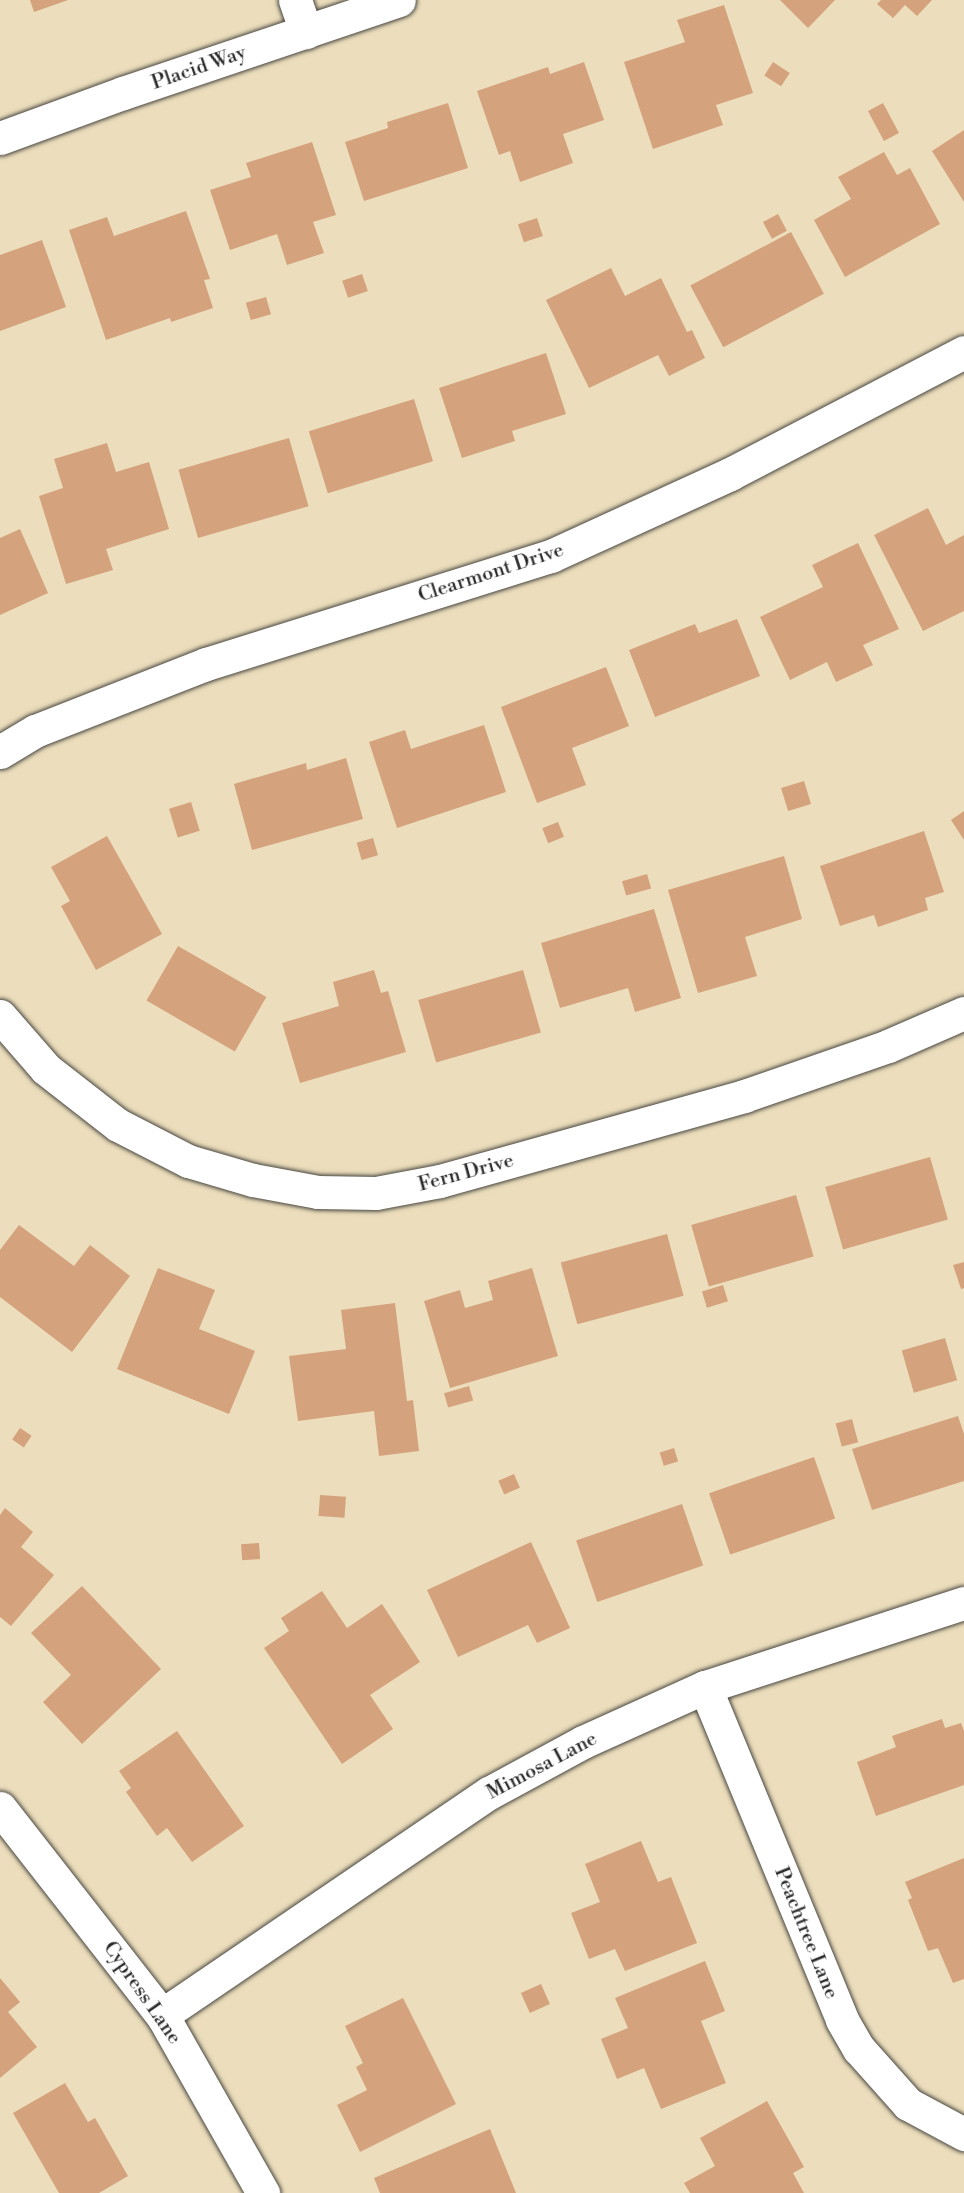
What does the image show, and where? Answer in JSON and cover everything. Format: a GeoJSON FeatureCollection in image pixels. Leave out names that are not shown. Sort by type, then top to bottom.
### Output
{"type":"FeatureCollection","features":[{"type":"Feature","properties":{"kind":"street"},"geometry":{"type":"LineString","coordinates":[[295,0],[306,32]]}},
{"type":"Feature","properties":{"kind":"street","name":"Placid Way"},"geometry":{"type":"LineString","coordinates":[[0,138],[399,0]]}},
{"type":"Feature","properties":{"kind":"street","name":"Clearmont Drive"},"geometry":{"type":"LineString","coordinates":[[0,752],[35,731],[206,664],[551,556],[730,474],[964,352]]}},
{"type":"Feature","properties":{"kind":"street","name":"Fern Drive"},"geometry":{"type":"LineString","coordinates":[[0,1016],[46,1069],[118,1125],[188,1161],[253,1180],[318,1192],[376,1192],[440,1181],[744,1096],[888,1046],[964,1013]]}},
{"type":"Feature","properties":{"kind":"street","name":"Mimosa Lane"},"geometry":{"type":"LineString","coordinates":[[162,2015],[489,1793],[583,1742],[705,1687],[964,1603]]}},
{"type":"Feature","properties":{"kind":"street","name":"Peachtree Lane"},"geometry":{"type":"LineString","coordinates":[[705,1687],[842,2020],[870,2063],[908,2104],[964,2134]]}},
{"type":"Feature","properties":{"kind":"street","name":"Cypress Lane"},"geometry":{"type":"LineString","coordinates":[[0,1808],[162,2015],[263,2193]]}},
{"type":"Feature","properties":{"kind":"building"},"geometry":{"type":"Polygon","coordinates":[[[30,0],[68,0],[34,12],[30,0]]]}},
{"type":"Feature","properties":{"kind":"building"},"geometry":{"type":"Polygon","coordinates":[[[780,0],[835,0],[808,28],[780,0]]]}},
{"type":"Feature","properties":{"kind":"building"},"geometry":{"type":"Polygon","coordinates":[[[881,0],[932,0],[917,16],[905,5],[893,18],[877,4],[881,0]]]}},
{"type":"Feature","properties":{"kind":"building"},"geometry":{"type":"Polygon","coordinates":[[[724,5],[753,93],[716,105],[723,125],[653,149],[624,62],[685,42],[677,20],[724,5]]]}},
{"type":"Feature","properties":{"kind":"building"},"geometry":{"type":"Polygon","coordinates":[[[584,62],[604,120],[563,134],[573,163],[520,182],[510,151],[499,155],[477,91],[548,67],[550,74],[584,62]]]}},
{"type":"Feature","properties":{"kind":"building"},"geometry":{"type":"Polygon","coordinates":[[[773,62],[790,73],[781,86],[764,75],[773,62]]]}},
{"type":"Feature","properties":{"kind":"building"},"geometry":{"type":"Polygon","coordinates":[[[448,103],[468,168],[364,201],[345,142],[388,128],[387,122],[448,103]]]}},
{"type":"Feature","properties":{"kind":"building"},"geometry":{"type":"Polygon","coordinates":[[[883,103],[899,133],[884,141],[868,111],[883,103]]]}},
{"type":"Feature","properties":{"kind":"building"},"geometry":{"type":"Polygon","coordinates":[[[964,130],[964,202],[932,151],[964,130]]]}},
{"type":"Feature","properties":{"kind":"building"},"geometry":{"type":"Polygon","coordinates":[[[312,142],[336,215],[313,222],[324,253],[287,265],[277,234],[230,250],[210,190],[251,177],[246,163],[312,142]]]}},
{"type":"Feature","properties":{"kind":"building"},"geometry":{"type":"Polygon","coordinates":[[[884,152],[897,175],[910,168],[940,224],[845,277],[814,220],[851,199],[838,177],[884,152]]]}},
{"type":"Feature","properties":{"kind":"building"},"geometry":{"type":"Polygon","coordinates":[[[186,211],[210,279],[204,280],[213,308],[171,322],[170,318],[106,340],[69,230],[107,217],[114,236],[186,211]]]}},
{"type":"Feature","properties":{"kind":"building"},"geometry":{"type":"Polygon","coordinates":[[[778,214],[787,231],[772,239],[763,222],[778,214]]]}},
{"type":"Feature","properties":{"kind":"building"},"geometry":{"type":"Polygon","coordinates":[[[537,218],[543,236],[524,242],[518,224],[537,218]]]}},
{"type":"Feature","properties":{"kind":"building"},"geometry":{"type":"Polygon","coordinates":[[[791,232],[824,294],[723,347],[690,286],[791,232]]]}},
{"type":"Feature","properties":{"kind":"building"},"geometry":{"type":"Polygon","coordinates":[[[42,240],[66,307],[0,331],[0,255],[42,240]]]}},
{"type":"Feature","properties":{"kind":"building"},"geometry":{"type":"Polygon","coordinates":[[[611,268],[625,296],[661,278],[687,332],[692,330],[705,358],[669,376],[658,355],[589,388],[546,300],[611,268]]]}},
{"type":"Feature","properties":{"kind":"building"},"geometry":{"type":"Polygon","coordinates":[[[362,274],[368,291],[348,298],[342,281],[362,274]]]}},
{"type":"Feature","properties":{"kind":"building"},"geometry":{"type":"Polygon","coordinates":[[[266,297],[271,314],[251,320],[246,303],[266,297]]]}},
{"type":"Feature","properties":{"kind":"building"},"geometry":{"type":"Polygon","coordinates":[[[546,353],[566,414],[512,431],[515,441],[462,458],[439,388],[546,353]]]}},
{"type":"Feature","properties":{"kind":"building"},"geometry":{"type":"Polygon","coordinates":[[[414,399],[433,461],[328,493],[309,431],[414,399]]]}},
{"type":"Feature","properties":{"kind":"building"},"geometry":{"type":"Polygon","coordinates":[[[289,438],[309,506],[198,538],[178,470],[289,438]]]}},
{"type":"Feature","properties":{"kind":"building"},"geometry":{"type":"Polygon","coordinates":[[[107,443],[116,472],[149,462],[169,529],[106,549],[113,570],[66,584],[39,496],[63,488],[54,459],[107,443]]]}},
{"type":"Feature","properties":{"kind":"building"},"geometry":{"type":"Polygon","coordinates":[[[928,508],[946,545],[964,535],[964,611],[923,631],[874,535],[928,508]]]}},
{"type":"Feature","properties":{"kind":"building"},"geometry":{"type":"Polygon","coordinates":[[[20,529],[48,593],[0,615],[0,538],[20,529]]]}},
{"type":"Feature","properties":{"kind":"building"},"geometry":{"type":"Polygon","coordinates":[[[858,543],[899,629],[863,645],[873,665],[836,682],[827,662],[790,680],[760,617],[823,587],[812,565],[858,543]]]}},
{"type":"Feature","properties":{"kind":"building"},"geometry":{"type":"Polygon","coordinates":[[[737,619],[760,676],[655,717],[629,650],[695,624],[699,633],[737,619]]]}},
{"type":"Feature","properties":{"kind":"building"},"geometry":{"type":"Polygon","coordinates":[[[606,667],[629,726],[572,748],[586,785],[537,803],[501,707],[606,667]]]}},
{"type":"Feature","properties":{"kind":"building"},"geometry":{"type":"Polygon","coordinates":[[[484,725],[506,792],[397,828],[369,742],[405,730],[411,749],[484,725]]]}},
{"type":"Feature","properties":{"kind":"building"},"geometry":{"type":"Polygon","coordinates":[[[346,758],[363,819],[252,850],[234,784],[306,763],[307,770],[346,758]]]}},
{"type":"Feature","properties":{"kind":"building"},"geometry":{"type":"Polygon","coordinates":[[[804,781],[811,804],[788,811],[781,788],[804,781]]]}},
{"type":"Feature","properties":{"kind":"building"},"geometry":{"type":"Polygon","coordinates":[[[191,802],[200,831],[178,837],[169,809],[191,802]]]}},
{"type":"Feature","properties":{"kind":"building"},"geometry":{"type":"Polygon","coordinates":[[[964,811],[964,840],[951,820],[964,811]]]}},
{"type":"Feature","properties":{"kind":"building"},"geometry":{"type":"Polygon","coordinates":[[[558,822],[564,837],[548,843],[542,828],[558,822]]]}},
{"type":"Feature","properties":{"kind":"building"},"geometry":{"type":"Polygon","coordinates":[[[924,831],[944,892],[925,898],[928,910],[878,927],[874,915],[840,926],[820,866],[924,831]]]}},
{"type":"Feature","properties":{"kind":"building"},"geometry":{"type":"Polygon","coordinates":[[[107,836],[162,934],[96,970],[61,906],[70,901],[51,867],[107,836]]]}},
{"type":"Feature","properties":{"kind":"building"},"geometry":{"type":"Polygon","coordinates":[[[373,838],[378,855],[362,860],[357,843],[373,838]]]}},
{"type":"Feature","properties":{"kind":"building"},"geometry":{"type":"Polygon","coordinates":[[[784,856],[802,919],[745,937],[757,976],[698,993],[668,890],[784,856]]]}},
{"type":"Feature","properties":{"kind":"building"},"geometry":{"type":"Polygon","coordinates":[[[647,874],[651,888],[626,896],[622,881],[647,874]]]}},
{"type":"Feature","properties":{"kind":"building"},"geometry":{"type":"Polygon","coordinates":[[[654,909],[681,998],[635,1012],[628,988],[560,1008],[541,943],[654,909]]]}},
{"type":"Feature","properties":{"kind":"building"},"geometry":{"type":"Polygon","coordinates":[[[178,946],[266,997],[235,1052],[146,1001],[178,946]]]}},
{"type":"Feature","properties":{"kind":"building"},"geometry":{"type":"Polygon","coordinates":[[[374,970],[381,993],[388,991],[406,1052],[300,1083],[282,1023],[339,1006],[333,982],[374,970]]]}},
{"type":"Feature","properties":{"kind":"building"},"geometry":{"type":"Polygon","coordinates":[[[523,970],[541,1032],[436,1063],[418,1000],[523,970]]]}},
{"type":"Feature","properties":{"kind":"building"},"geometry":{"type":"Polygon","coordinates":[[[930,1157],[948,1219],[843,1250],[825,1187],[930,1157]]]}},
{"type":"Feature","properties":{"kind":"building"},"geometry":{"type":"Polygon","coordinates":[[[796,1195],[814,1257],[709,1287],[691,1225],[796,1195]]]}},
{"type":"Feature","properties":{"kind":"building"},"geometry":{"type":"Polygon","coordinates":[[[19,1225],[74,1266],[90,1245],[130,1276],[72,1352],[0,1297],[0,1250],[19,1225]]]}},
{"type":"Feature","properties":{"kind":"building"},"geometry":{"type":"Polygon","coordinates":[[[667,1234],[684,1296],[577,1324],[561,1262],[667,1234]]]}},
{"type":"Feature","properties":{"kind":"building"},"geometry":{"type":"Polygon","coordinates":[[[964,1262],[964,1288],[961,1289],[953,1265],[964,1262]]]}},
{"type":"Feature","properties":{"kind":"building"},"geometry":{"type":"Polygon","coordinates":[[[158,1268],[215,1290],[199,1329],[255,1351],[229,1414],[117,1369],[158,1268]]]}},
{"type":"Feature","properties":{"kind":"building"},"geometry":{"type":"Polygon","coordinates":[[[532,1268],[558,1356],[450,1388],[424,1301],[460,1290],[465,1308],[493,1300],[488,1281],[532,1268]]]}},
{"type":"Feature","properties":{"kind":"building"},"geometry":{"type":"Polygon","coordinates":[[[723,1285],[728,1301],[707,1308],[702,1291],[723,1285]]]}},
{"type":"Feature","properties":{"kind":"building"},"geometry":{"type":"Polygon","coordinates":[[[395,1303],[407,1401],[413,1400],[419,1451],[379,1456],[374,1411],[298,1421],[289,1356],[346,1349],[341,1310],[395,1303]]]}},
{"type":"Feature","properties":{"kind":"building"},"geometry":{"type":"Polygon","coordinates":[[[945,1338],[957,1380],[914,1393],[902,1350],[945,1338]]]}},
{"type":"Feature","properties":{"kind":"building"},"geometry":{"type":"Polygon","coordinates":[[[469,1386],[473,1400],[448,1408],[444,1393],[469,1386]]]}},
{"type":"Feature","properties":{"kind":"building"},"geometry":{"type":"Polygon","coordinates":[[[958,1416],[964,1434],[964,1481],[872,1510],[852,1449],[958,1416]]]}},
{"type":"Feature","properties":{"kind":"building"},"geometry":{"type":"Polygon","coordinates":[[[852,1419],[858,1442],[842,1447],[836,1423],[852,1419]]]}},
{"type":"Feature","properties":{"kind":"building"},"geometry":{"type":"Polygon","coordinates":[[[20,1428],[32,1436],[24,1447],[12,1440],[20,1428]]]}},
{"type":"Feature","properties":{"kind":"building"},"geometry":{"type":"Polygon","coordinates":[[[674,1448],[678,1461],[664,1466],[660,1452],[674,1448]]]}},
{"type":"Feature","properties":{"kind":"building"},"geometry":{"type":"Polygon","coordinates":[[[814,1457],[835,1518],[730,1555],[709,1493],[814,1457]]]}},
{"type":"Feature","properties":{"kind":"building"},"geometry":{"type":"Polygon","coordinates":[[[514,1474],[520,1488],[504,1494],[498,1481],[514,1474]]]}},
{"type":"Feature","properties":{"kind":"building"},"geometry":{"type":"Polygon","coordinates":[[[320,1495],[346,1497],[344,1518],[319,1516],[320,1495]]]}},
{"type":"Feature","properties":{"kind":"building"},"geometry":{"type":"Polygon","coordinates":[[[682,1504],[703,1565],[597,1602],[576,1540],[682,1504]]]}},
{"type":"Feature","properties":{"kind":"building"},"geometry":{"type":"Polygon","coordinates":[[[5,1508],[33,1532],[21,1547],[54,1575],[11,1626],[0,1617],[0,1515],[5,1508]]]}},
{"type":"Feature","properties":{"kind":"building"},"geometry":{"type":"Polygon","coordinates":[[[531,1542],[570,1628],[537,1643],[528,1625],[458,1657],[427,1590],[531,1542]]]}},
{"type":"Feature","properties":{"kind":"building"},"geometry":{"type":"Polygon","coordinates":[[[259,1543],[260,1559],[242,1560],[241,1544],[259,1543]]]}},
{"type":"Feature","properties":{"kind":"building"},"geometry":{"type":"Polygon","coordinates":[[[82,1586],[161,1669],[82,1744],[43,1702],[71,1675],[31,1633],[82,1586]]]}},
{"type":"Feature","properties":{"kind":"building"},"geometry":{"type":"Polygon","coordinates":[[[322,1591],[347,1628],[382,1604],[420,1662],[370,1695],[393,1729],[342,1764],[264,1648],[289,1631],[281,1618],[322,1591]]]}},
{"type":"Feature","properties":{"kind":"building"},"geometry":{"type":"Polygon","coordinates":[[[942,1719],[945,1728],[961,1723],[964,1731],[964,1785],[876,1816],[857,1762],[896,1747],[892,1736],[942,1719]]]}},
{"type":"Feature","properties":{"kind":"building"},"geometry":{"type":"Polygon","coordinates":[[[177,1731],[244,1826],[192,1862],[167,1828],[157,1836],[126,1792],[131,1788],[119,1771],[177,1731]]]}},
{"type":"Feature","properties":{"kind":"building"},"geometry":{"type":"Polygon","coordinates":[[[641,1841],[658,1882],[671,1877],[697,1943],[625,1971],[615,1949],[589,1959],[571,1913],[600,1902],[585,1864],[641,1841]]]}},
{"type":"Feature","properties":{"kind":"building"},"geometry":{"type":"Polygon","coordinates":[[[964,1858],[964,1979],[953,1983],[938,1948],[928,1951],[908,1900],[912,1898],[905,1882],[964,1858]]]}},
{"type":"Feature","properties":{"kind":"building"},"geometry":{"type":"Polygon","coordinates":[[[705,1961],[725,2011],[701,2021],[726,2083],[661,2109],[644,2068],[617,2079],[601,2039],[628,2028],[615,1998],[705,1961]]]}},
{"type":"Feature","properties":{"kind":"building"},"geometry":{"type":"Polygon","coordinates":[[[0,1978],[20,2002],[8,2012],[37,2047],[0,2078],[0,1978]]]}},
{"type":"Feature","properties":{"kind":"building"},"geometry":{"type":"Polygon","coordinates":[[[541,1984],[550,2004],[530,2013],[521,1993],[541,1984]]]}},
{"type":"Feature","properties":{"kind":"building"},"geometry":{"type":"Polygon","coordinates":[[[403,1998],[456,2104],[360,2152],[337,2105],[367,2090],[356,2067],[363,2063],[345,2026],[403,1998]]]}},
{"type":"Feature","properties":{"kind":"building"},"geometry":{"type":"Polygon","coordinates":[[[65,2083],[88,2122],[95,2118],[128,2176],[99,2193],[59,2193],[13,2113],[65,2083]]]}},
{"type":"Feature","properties":{"kind":"building"},"geometry":{"type":"Polygon","coordinates":[[[767,2101],[804,2167],[793,2173],[804,2193],[690,2193],[684,2183],[715,2166],[700,2138],[767,2101]]]}},
{"type":"Feature","properties":{"kind":"building"},"geometry":{"type":"Polygon","coordinates":[[[490,2129],[516,2193],[380,2193],[374,2178],[490,2129]]]}}]}
